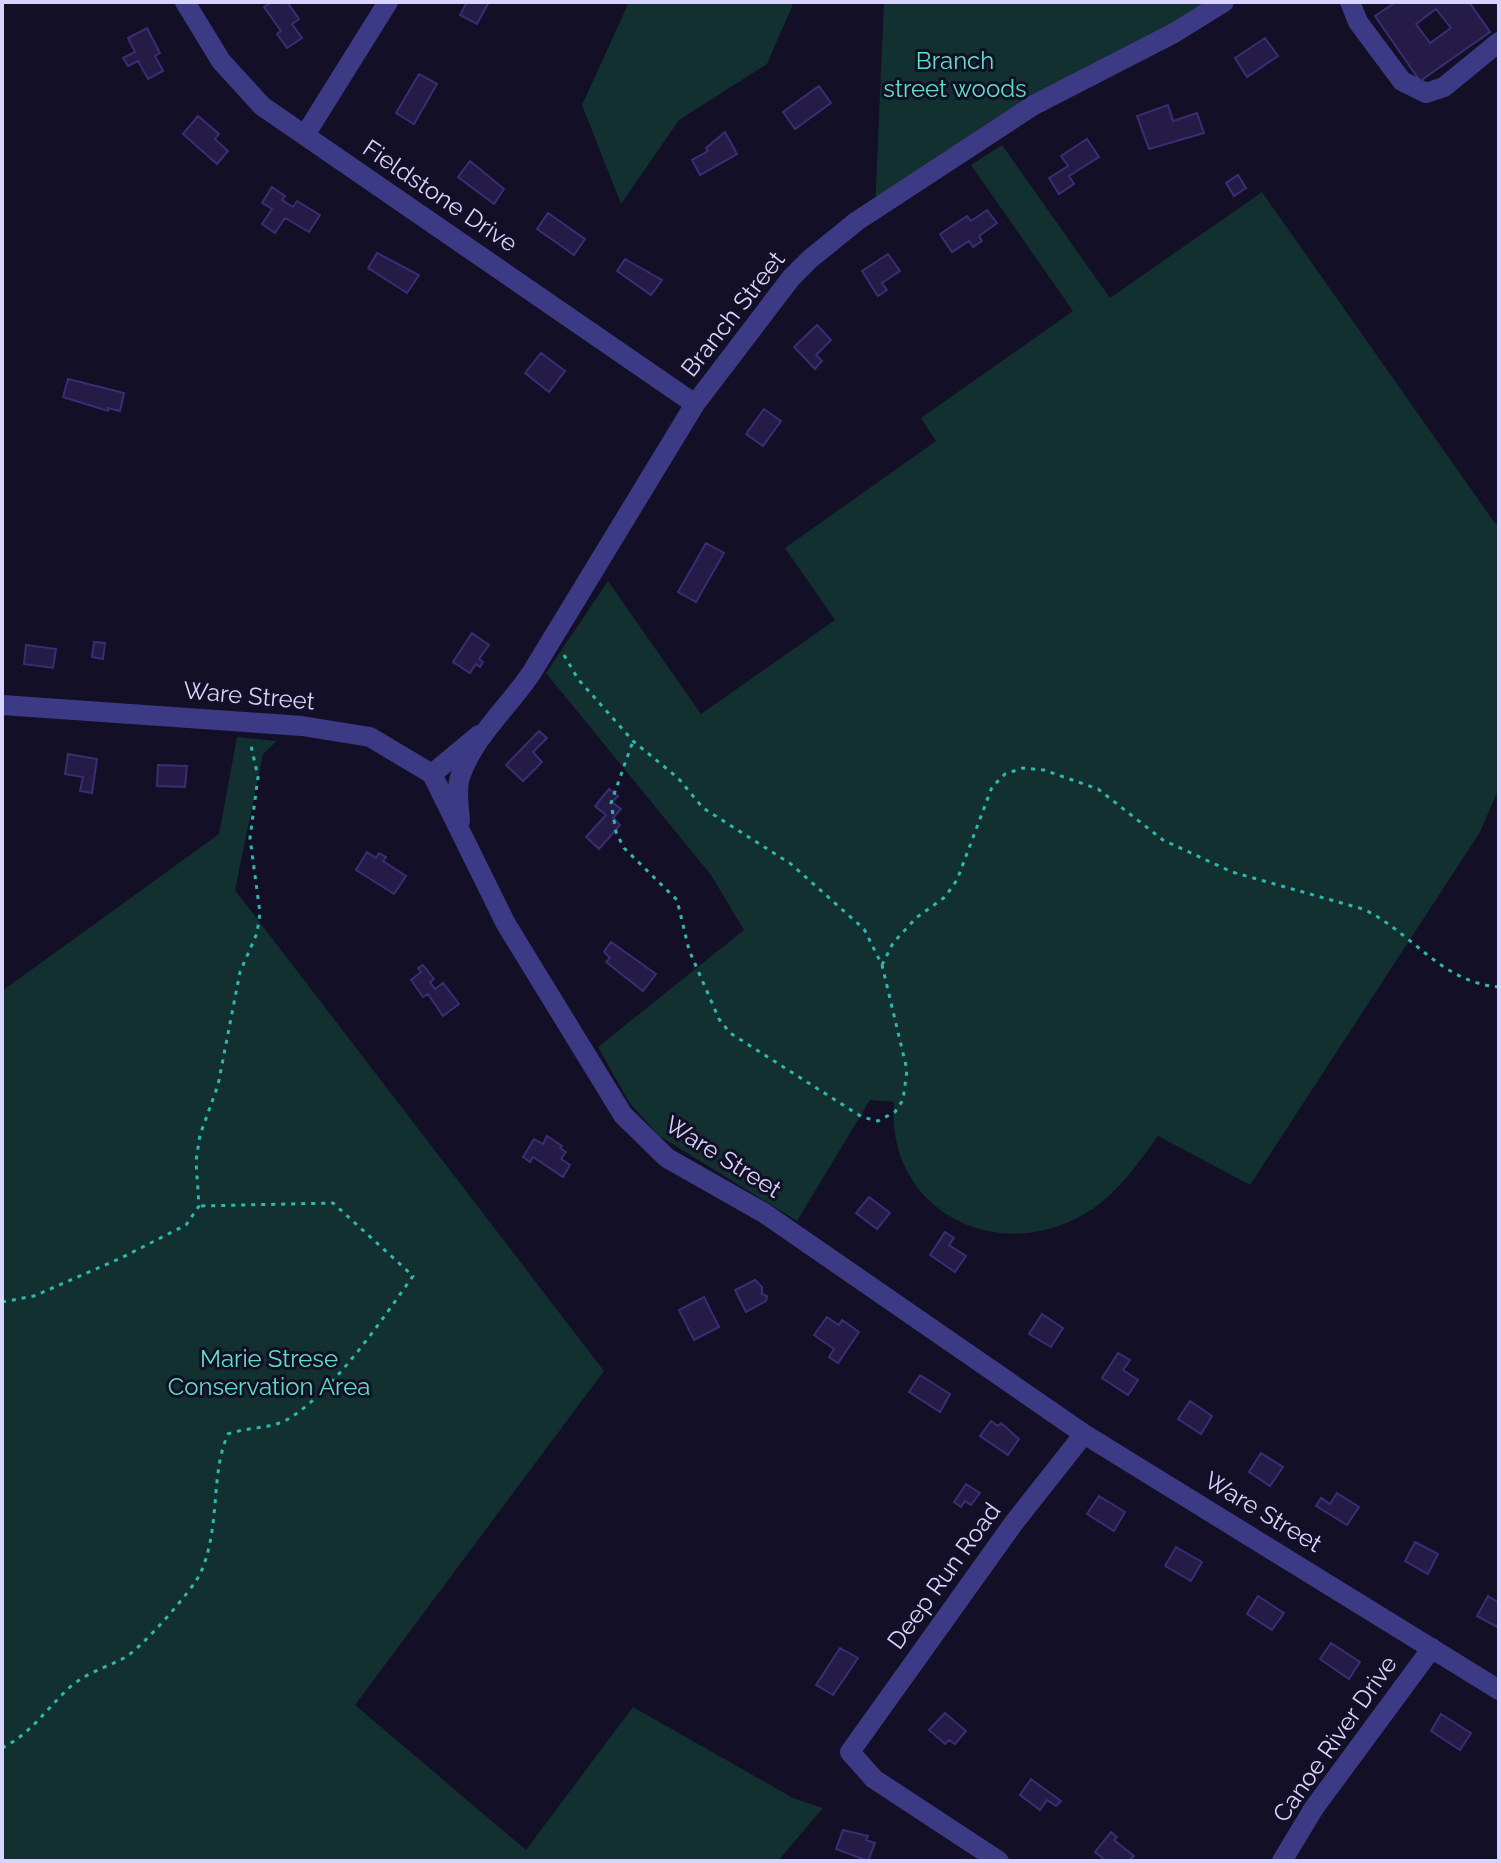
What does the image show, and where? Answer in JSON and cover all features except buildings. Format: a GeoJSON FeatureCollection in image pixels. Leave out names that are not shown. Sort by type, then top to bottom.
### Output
{"type":"FeatureCollection","features":[{"type":"Feature","properties":{"kind":"street","name":"Fieldstone Drive"},"geometry":{"type":"LineString","coordinates":[[185,2],[221,61],[262,106],[695,404]]}},
{"type":"Feature","properties":{"kind":"street"},"geometry":{"type":"LineString","coordinates":[[305,135],[388,2]]}},
{"type":"Feature","properties":{"kind":"street","name":"Branch Street"},"geometry":{"type":"LineString","coordinates":[[432,774],[485,730],[515,699],[695,404],[791,278],[830,242],[1034,105],[1174,33],[1224,2]]}},
{"type":"Feature","properties":{"kind":"street"},"geometry":{"type":"LineString","coordinates":[[1354,3],[1358,22],[1402,81],[1426,93],[1444,87],[1499,42]]}},
{"type":"Feature","properties":{"kind":"street","name":"Ware Street"},"geometry":{"type":"LineString","coordinates":[[2,705],[302,726],[370,737],[432,774],[506,924],[615,1103],[639,1133],[667,1158],[764,1213],[1084,1434],[1499,1690]]}},
{"type":"Feature","properties":{"kind":"street","name":"Branch Street"},"geometry":{"type":"LineString","coordinates":[[460,826],[459,779],[485,730]]}},
{"type":"Feature","properties":{"kind":"street","name":"Deep Run Road"},"geometry":{"type":"LineString","coordinates":[[999,1861],[874,1779],[850,1752],[1013,1524],[1084,1434]]}},
{"type":"Feature","properties":{"kind":"street","name":"Canoe River Drive"},"geometry":{"type":"LineString","coordinates":[[1282,1861],[1314,1808],[1432,1648]]}},
{"type":"Feature","properties":{"kind":"path"},"geometry":{"type":"LineString","coordinates":[[554,638],[578,679],[633,741],[678,778],[703,808],[791,864],[864,929],[882,965],[907,1070],[903,1100],[895,1112],[878,1121],[862,1117],[730,1033],[719,1019],[689,950],[677,900],[624,848],[616,832],[611,803],[633,741]]}},
{"type":"Feature","properties":{"kind":"path"},"geometry":{"type":"LineString","coordinates":[[2,1302],[34,1296],[121,1258],[186,1225],[199,1206],[196,1161],[200,1135],[218,1085],[240,972],[257,933],[260,913],[250,838],[258,777],[249,738]]}},
{"type":"Feature","properties":{"kind":"path"},"geometry":{"type":"LineString","coordinates":[[882,965],[893,943],[916,918],[945,897],[957,880],[992,787],[1005,774],[1023,768],[1044,770],[1098,789],[1163,840],[1232,872],[1363,909],[1380,917],[1431,961],[1465,980],[1499,987]]}},
{"type":"Feature","properties":{"kind":"path"},"geometry":{"type":"LineString","coordinates":[[2,1748],[26,1735],[71,1686],[95,1670],[126,1657],[148,1640],[169,1611],[189,1593],[201,1572],[218,1509],[221,1451],[228,1434],[245,1428],[272,1426],[293,1416],[356,1355],[413,1276],[333,1203],[199,1206]]}},
{"type":"Feature","properties":{"kind":"green space"},"geometry":{"type":"Polygon","coordinates":[[[629,2],[794,2],[767,64],[679,120],[621,204],[582,105],[629,2]]]}},
{"type":"Feature","properties":{"kind":"green space","name":"Branch street woods"},"geometry":{"type":"Polygon","coordinates":[[[884,2],[1219,2],[875,210],[884,2]]]}},
{"type":"Feature","properties":{"kind":"green space"},"geometry":{"type":"Polygon","coordinates":[[[1002,145],[1110,298],[1262,192],[1499,529],[1499,788],[1480,832],[1250,1185],[1158,1136],[1115,1190],[1083,1215],[1049,1229],[1014,1234],[981,1229],[951,1217],[926,1197],[907,1171],[896,1139],[894,1102],[870,1100],[797,1221],[658,1135],[629,1102],[598,1047],[744,930],[711,875],[546,673],[608,581],[701,714],[835,620],[785,548],[936,441],[921,418],[1073,311],[971,165],[1002,145]]]}},
{"type":"Feature","properties":{"kind":"green space","name":"Marie Strese Conservation Area"},"geometry":{"type":"Polygon","coordinates":[[[237,737],[277,741],[263,754],[235,890],[604,1371],[355,1705],[526,1850],[633,1707],[793,1798],[823,1808],[778,1861],[2,1861],[2,991],[219,834],[237,737]]]}}]}
